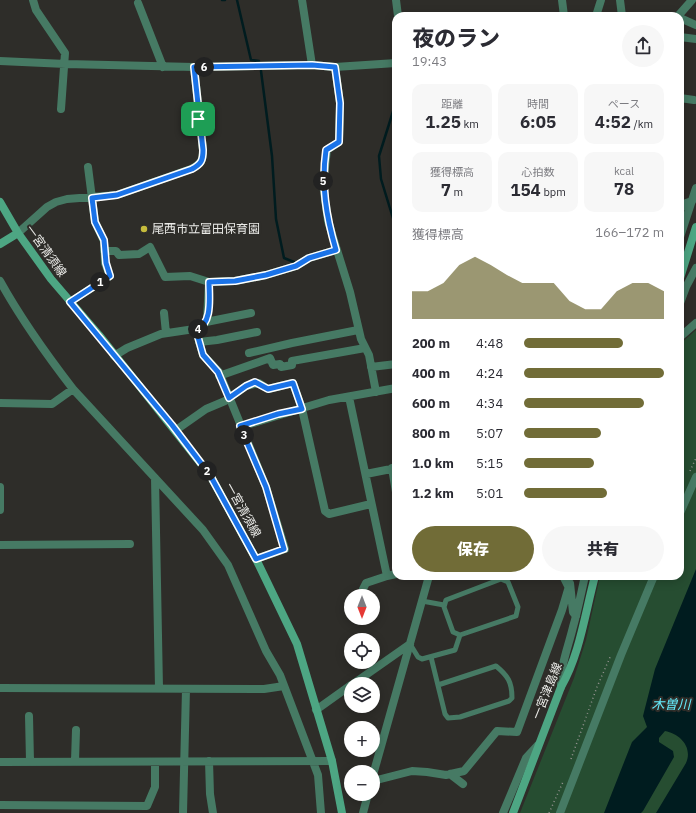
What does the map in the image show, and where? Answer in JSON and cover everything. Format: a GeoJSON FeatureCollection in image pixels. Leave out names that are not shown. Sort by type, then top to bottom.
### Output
{"type":"FeatureCollection","features":[{"type":"Feature","properties":{"kind":"main road","name":"一宮清須線"},"geometry":{"type":"LineString","coordinates":[[0,202],[18,233],[51,279],[176,430],[210,475],[256,559],[297,644],[332,761],[342,813]]}},
{"type":"Feature","properties":{"kind":"main road"},"geometry":{"type":"LineString","coordinates":[[684,265],[696,227]]}},
{"type":"Feature","properties":{"kind":"main road"},"geometry":{"type":"LineString","coordinates":[[0,244],[18,233]]}},
{"type":"Feature","properties":{"kind":"main road","name":"一宮津島線"},"geometry":{"type":"LineString","coordinates":[[513,813],[534,761],[538,745],[561,688],[568,675],[580,638],[593,580]]}},
{"type":"Feature","properties":{"kind":"street"},"geometry":{"type":"LineString","coordinates":[[33,0],[36,10],[65,53],[66,64],[61,109]]}},
{"type":"Feature","properties":{"kind":"street"},"geometry":{"type":"LineString","coordinates":[[302,0],[312,65]]}},
{"type":"Feature","properties":{"kind":"street"},"geometry":{"type":"LineString","coordinates":[[396,0],[398,12]]}},
{"type":"Feature","properties":{"kind":"street"},"geometry":{"type":"LineString","coordinates":[[562,0],[564,12]]}},
{"type":"Feature","properties":{"kind":"street"},"geometry":{"type":"LineString","coordinates":[[597,12],[601,0]]}},
{"type":"Feature","properties":{"kind":"street"},"geometry":{"type":"LineString","coordinates":[[620,0],[622,12]]}},
{"type":"Feature","properties":{"kind":"street"},"geometry":{"type":"LineString","coordinates":[[683,12],[692,0]]}},
{"type":"Feature","properties":{"kind":"street"},"geometry":{"type":"LineString","coordinates":[[138,3],[163,67]]}},
{"type":"Feature","properties":{"kind":"street"},"geometry":{"type":"LineString","coordinates":[[684,19],[696,24]]}},
{"type":"Feature","properties":{"kind":"street"},"geometry":{"type":"LineString","coordinates":[[684,38],[696,39]]}},
{"type":"Feature","properties":{"kind":"street"},"geometry":{"type":"LineString","coordinates":[[0,61],[163,67],[312,65],[335,67],[392,63]]}},
{"type":"Feature","properties":{"kind":"street"},"geometry":{"type":"LineString","coordinates":[[18,233],[35,217],[56,202],[67,199],[117,195],[192,169],[200,164],[203,159],[203,150],[194,67]]}},
{"type":"Feature","properties":{"kind":"street"},"geometry":{"type":"LineString","coordinates":[[335,67],[340,103],[339,142],[326,150],[323,184],[328,221],[350,292],[358,330],[372,367],[376,392]]}},
{"type":"Feature","properties":{"kind":"street"},"geometry":{"type":"LineString","coordinates":[[684,99],[694,100]]}},
{"type":"Feature","properties":{"kind":"street"},"geometry":{"type":"LineString","coordinates":[[70,302],[110,276],[104,251],[104,240],[95,222],[88,167]]}},
{"type":"Feature","properties":{"kind":"street"},"geometry":{"type":"LineString","coordinates":[[684,224],[696,188]]}},
{"type":"Feature","properties":{"kind":"street"},"geometry":{"type":"LineString","coordinates":[[684,205],[692,201]]}},
{"type":"Feature","properties":{"kind":"street"},"geometry":{"type":"LineString","coordinates":[[104,251],[116,251],[119,254],[139,254],[150,247],[166,277],[190,276],[209,282],[235,281],[266,275],[296,266],[309,258],[336,250]]}},
{"type":"Feature","properties":{"kind":"street"},"geometry":{"type":"LineString","coordinates":[[684,292],[696,268]]}},
{"type":"Feature","properties":{"kind":"street"},"geometry":{"type":"LineString","coordinates":[[0,281],[31,333],[74,389],[203,530],[228,565],[266,651],[280,675],[318,775],[321,813]]}},
{"type":"Feature","properties":{"kind":"street"},"geometry":{"type":"LineString","coordinates":[[114,356],[143,340],[166,333],[196,330],[201,328],[206,322],[209,282]]}},
{"type":"Feature","properties":{"kind":"street"},"geometry":{"type":"LineString","coordinates":[[164,313],[166,333]]}},
{"type":"Feature","properties":{"kind":"street"},"geometry":{"type":"LineString","coordinates":[[206,322],[251,313]]}},
{"type":"Feature","properties":{"kind":"street"},"geometry":{"type":"LineString","coordinates":[[684,334],[696,323]]}},
{"type":"Feature","properties":{"kind":"street"},"geometry":{"type":"LineString","coordinates":[[196,330],[203,355],[214,366],[219,376],[266,487],[284,549],[256,559]]}},
{"type":"Feature","properties":{"kind":"street"},"geometry":{"type":"LineString","coordinates":[[249,353],[358,330]]}},
{"type":"Feature","properties":{"kind":"street"},"geometry":{"type":"LineString","coordinates":[[199,342],[257,332]]}},
{"type":"Feature","properties":{"kind":"street"},"geometry":{"type":"LineString","coordinates":[[219,376],[270,358],[273,365],[280,364],[281,367],[292,365],[292,361],[365,348]]}},
{"type":"Feature","properties":{"kind":"street"},"geometry":{"type":"LineString","coordinates":[[372,367],[392,364]]}},
{"type":"Feature","properties":{"kind":"street"},"geometry":{"type":"LineString","coordinates":[[176,430],[206,409],[229,398],[246,386],[255,382],[268,389],[293,383],[302,409],[325,511],[330,514],[371,504]]}},
{"type":"Feature","properties":{"kind":"street"},"geometry":{"type":"LineString","coordinates":[[0,403],[52,404],[74,389]]}},
{"type":"Feature","properties":{"kind":"street"},"geometry":{"type":"LineString","coordinates":[[240,426],[329,400],[392,389]]}},
{"type":"Feature","properties":{"kind":"street"},"geometry":{"type":"LineString","coordinates":[[349,397],[387,576]]}},
{"type":"Feature","properties":{"kind":"street"},"geometry":{"type":"LineString","coordinates":[[366,474],[392,468]]}},
{"type":"Feature","properties":{"kind":"street"},"geometry":{"type":"LineString","coordinates":[[684,504],[696,477]]}},
{"type":"Feature","properties":{"kind":"street"},"geometry":{"type":"LineString","coordinates":[[155,478],[159,688]]}},
{"type":"Feature","properties":{"kind":"street"},"geometry":{"type":"LineString","coordinates":[[0,487],[0,510]]}},
{"type":"Feature","properties":{"kind":"street"},"geometry":{"type":"LineString","coordinates":[[0,545],[130,544]]}},
{"type":"Feature","properties":{"kind":"street"},"geometry":{"type":"LineString","coordinates":[[363,589],[366,583],[392,575]]}},
{"type":"Feature","properties":{"kind":"street"},"geometry":{"type":"LineString","coordinates":[[376,765],[428,580]]}},
{"type":"Feature","properties":{"kind":"street"},"geometry":{"type":"LineString","coordinates":[[565,580],[568,586]]}},
{"type":"Feature","properties":{"kind":"street"},"geometry":{"type":"LineString","coordinates":[[561,688],[560,674],[584,580]]}},
{"type":"Feature","properties":{"kind":"street"},"geometry":{"type":"LineString","coordinates":[[560,813],[621,655],[652,580]]}},
{"type":"Feature","properties":{"kind":"street"},"geometry":{"type":"LineString","coordinates":[[380,779],[412,772],[450,774],[464,771],[497,731],[517,732],[562,610],[570,582],[573,612],[576,616]]}},
{"type":"Feature","properties":{"kind":"street"},"geometry":{"type":"LineString","coordinates":[[363,677],[410,644]]}},
{"type":"Feature","properties":{"kind":"street"},"geometry":{"type":"LineString","coordinates":[[0,688],[264,689],[284,686]]}},
{"type":"Feature","properties":{"kind":"street"},"geometry":{"type":"LineString","coordinates":[[183,813],[186,689]]}},
{"type":"Feature","properties":{"kind":"street"},"geometry":{"type":"LineString","coordinates":[[316,710],[344,691]]}},
{"type":"Feature","properties":{"kind":"street"},"geometry":{"type":"LineString","coordinates":[[29,716],[30,761]]}},
{"type":"Feature","properties":{"kind":"street"},"geometry":{"type":"LineString","coordinates":[[75,761],[76,730]]}},
{"type":"Feature","properties":{"kind":"street"},"geometry":{"type":"LineString","coordinates":[[503,813],[526,758],[538,745]]}},
{"type":"Feature","properties":{"kind":"street"},"geometry":{"type":"LineString","coordinates":[[209,761],[210,794],[213,813]]}},
{"type":"Feature","properties":{"kind":"street"},"geometry":{"type":"LineString","coordinates":[[0,762],[332,761]]}},
{"type":"Feature","properties":{"kind":"street"},"geometry":{"type":"LineString","coordinates":[[0,805],[86,809],[127,809],[147,806],[155,787],[156,762]]}},
{"type":"Feature","properties":{"kind":"street"},"geometry":{"type":"LineString","coordinates":[[450,774],[463,784]]}},
{"type":"Feature","properties":{"kind":"street"},"geometry":{"type":"LineString","coordinates":[[363,813],[366,801]]}},
{"type":"Feature","properties":{"kind":"lane"},"geometry":{"type":"LineString","coordinates":[[497,580],[446,600],[444,605],[453,632],[460,635],[516,616],[518,608],[508,582],[503,580]]}},
{"type":"Feature","properties":{"kind":"lane"},"geometry":{"type":"LineString","coordinates":[[422,601],[444,605]]}},
{"type":"Feature","properties":{"kind":"lane"},"geometry":{"type":"LineString","coordinates":[[410,644],[418,657],[422,659],[455,650],[460,635]]}},
{"type":"Feature","properties":{"kind":"lane"},"geometry":{"type":"LineString","coordinates":[[431,657],[445,714],[448,718],[460,718],[510,701],[512,698],[512,686],[508,676],[496,666],[438,684]]}},
{"type":"Feature","properties":{"kind":"path"},"geometry":{"type":"LineString","coordinates":[[536,680],[561,688]]}},
{"type":"Feature","properties":{"kind":"path"},"geometry":{"type":"LineString","coordinates":[[570,762],[597,687]]}},
{"type":"Feature","properties":{"kind":"path"},"geometry":{"type":"LineString","coordinates":[[550,813],[565,776]]}},
{"type":"Feature","properties":{"kind":"green space"},"geometry":{"type":"Polygon","coordinates":[[[696,330],[696,602],[616,813],[520,813],[574,678],[586,640],[599,580],[684,580],[684,340],[696,330]]]}},
{"type":"Feature","properties":{"kind":"green space"},"geometry":{"type":"Polygon","coordinates":[[[680,729],[691,755],[661,813],[630,813],[658,744],[651,730],[680,729]]]}},
{"type":"Feature","properties":{"kind":"water","name":"木曽川"},"geometry":{"type":"Polygon","coordinates":[[[696,569],[696,813],[656,813],[686,763],[688,757],[688,752],[684,742],[676,735],[665,731],[659,738],[659,742],[673,751],[674,757],[643,811],[641,813],[604,813],[632,742],[647,727],[643,716],[655,669],[696,569]]]}},
{"type":"Feature","properties":{"kind":"waterway"},"geometry":{"type":"LineString","coordinates":[[237,0],[251,60],[259,61]]}},
{"type":"Feature","properties":{"kind":"waterway"},"geometry":{"type":"LineString","coordinates":[[261,71],[272,156],[276,219],[284,258],[294,262]]}},
{"type":"Feature","properties":{"kind":"waterway"},"geometry":{"type":"LineString","coordinates":[[392,115],[379,156],[381,179],[392,215]]}},
{"type":"Feature","properties":{"kind":"place","name":"尾西市立富田保育園"},"geometry":{"type":"Point","coordinates":[144,229]}},
{"type":"Feature","properties":{"kind":"route"},"geometry":{"type":"LineString","coordinates":[[312,65],[335,67],[340,103],[339,142],[326,150],[323,184],[328,221],[336,250],[309,258],[296,266],[266,275],[235,281],[209,282],[207,320],[201,328],[196,330],[203,355],[218,372],[229,398],[246,386],[255,382],[268,389],[293,383],[302,409],[278,414],[240,426],[266,487],[274,510],[284,549],[256,559],[210,475],[172,425],[70,302],[110,276],[104,253],[104,240],[95,222],[92,198],[117,195],[192,169],[200,164],[203,159],[203,150],[198,119],[194,67],[312,65]]}}]}
